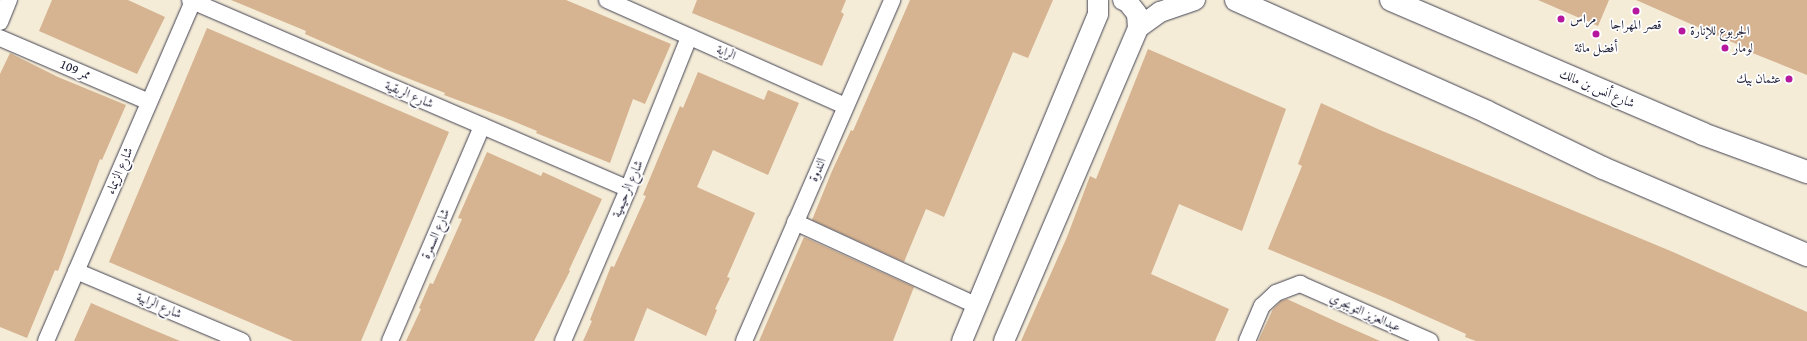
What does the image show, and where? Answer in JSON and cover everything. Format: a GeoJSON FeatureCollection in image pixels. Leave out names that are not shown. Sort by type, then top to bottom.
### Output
{"type":"FeatureCollection","features":[{"type":"Feature","properties":{"kind":"main road"},"geometry":{"type":"LineString","coordinates":[[1236,0],[1487,112],[1603,168],[1807,255]]}},
{"type":"Feature","properties":{"kind":"main road","name":"شارع أنس بن مالك"},"geometry":{"type":"LineString","coordinates":[[1391,0],[1696,131],[1807,172]]}},
{"type":"Feature","properties":{"kind":"street"},"geometry":{"type":"LineString","coordinates":[[0,22],[10,0]]}},
{"type":"Feature","properties":{"kind":"street","name":"الراية"},"geometry":{"type":"LineString","coordinates":[[606,0],[845,106]]}},
{"type":"Feature","properties":{"kind":"street","name":"الندوة"},"geometry":{"type":"LineString","coordinates":[[744,341],[892,0]]}},
{"type":"Feature","properties":{"kind":"street"},"geometry":{"type":"LineString","coordinates":[[1004,341],[1138,28],[1137,14],[1127,1],[1122,0]]}},
{"type":"Feature","properties":{"kind":"street"},"geometry":{"type":"LineString","coordinates":[[1138,28],[1160,12],[1195,0]]}},
{"type":"Feature","properties":{"kind":"street","name":"شارع الزيماء"},"geometry":{"type":"LineString","coordinates":[[46,341],[192,1]]}},
{"type":"Feature","properties":{"kind":"street","name":"شارع الربقية"},"geometry":{"type":"LineString","coordinates":[[192,1],[628,189]]}},
{"type":"Feature","properties":{"kind":"street"},"geometry":{"type":"LineString","coordinates":[[962,341],[978,306],[1102,5]]}},
{"type":"Feature","properties":{"kind":"street","name":"شارع الرحيمية"},"geometry":{"type":"LineString","coordinates":[[563,341],[628,189],[689,37]]}},
{"type":"Feature","properties":{"kind":"street","name":"ممر 109"},"geometry":{"type":"LineString","coordinates":[[0,38],[149,102]]}},
{"type":"Feature","properties":{"kind":"street","name":"شارع السمرة"},"geometry":{"type":"LineString","coordinates":[[390,341],[482,126]]}},
{"type":"Feature","properties":{"kind":"street"},"geometry":{"type":"LineString","coordinates":[[795,222],[978,306]]}},
{"type":"Feature","properties":{"kind":"street","name":"شارع الرابية"},"geometry":{"type":"LineString","coordinates":[[76,271],[242,341]]}},
{"type":"Feature","properties":{"kind":"street","name":"عبدالعزيز التويجري"},"geometry":{"type":"LineString","coordinates":[[1247,341],[1262,306],[1276,293],[1300,284],[1430,341]]}},
{"type":"Feature","properties":{"kind":"building"},"geometry":{"type":"Polygon","coordinates":[[[52,0],[128,0],[165,17],[137,74],[39,31],[52,0]]]}},
{"type":"Feature","properties":{"kind":"building"},"geometry":{"type":"Polygon","coordinates":[[[231,0],[566,0],[671,44],[645,104],[633,99],[610,163],[536,133],[537,131],[503,117],[444,95],[445,93],[387,70],[305,34],[306,31],[231,0]]]}},
{"type":"Feature","properties":{"kind":"building"},"geometry":{"type":"Polygon","coordinates":[[[697,0],[846,0],[841,12],[844,14],[822,66],[692,13],[697,0]]]}},
{"type":"Feature","properties":{"kind":"building"},"geometry":{"type":"Polygon","coordinates":[[[910,0],[1053,0],[1028,58],[1013,52],[944,217],[926,209],[904,262],[812,220],[832,171],[851,130],[853,131],[910,0]]]}},
{"type":"Feature","properties":{"kind":"building"},"geometry":{"type":"Polygon","coordinates":[[[1538,0],[1609,0],[1598,26],[1538,0]]]}},
{"type":"Feature","properties":{"kind":"building"},"geometry":{"type":"Polygon","coordinates":[[[1636,0],[1807,0],[1807,75],[1740,48],[1741,46],[1636,0]]]}},
{"type":"Feature","properties":{"kind":"building"},"geometry":{"type":"Polygon","coordinates":[[[207,28],[449,132],[361,341],[293,341],[109,262],[207,28]]]}},
{"type":"Feature","properties":{"kind":"building"},"geometry":{"type":"Polygon","coordinates":[[[1148,49],[1286,109],[1242,231],[1179,204],[1151,274],[1229,309],[1215,341],[1021,341],[1067,237],[1090,176],[1096,179],[1148,49]]]}},
{"type":"Feature","properties":{"kind":"building"},"geometry":{"type":"Polygon","coordinates":[[[10,53],[58,77],[126,105],[102,160],[100,159],[58,271],[55,270],[27,338],[0,327],[0,74],[10,53]]]}},
{"type":"Feature","properties":{"kind":"building"},"geometry":{"type":"Polygon","coordinates":[[[698,72],[764,100],[768,90],[799,103],[768,175],[713,150],[697,187],[755,213],[727,277],[730,278],[715,309],[717,310],[706,336],[647,308],[634,341],[583,341],[592,321],[590,320],[611,266],[614,267],[646,196],[643,195],[680,106],[683,108],[698,72]]]}},
{"type":"Feature","properties":{"kind":"building"},"geometry":{"type":"Polygon","coordinates":[[[1321,103],[1380,130],[1673,252],[1807,312],[1807,341],[1476,341],[1465,337],[1466,334],[1388,299],[1268,249],[1302,166],[1298,164],[1321,103]]]}},
{"type":"Feature","properties":{"kind":"building"},"geometry":{"type":"Polygon","coordinates":[[[487,152],[541,176],[543,172],[602,199],[569,270],[570,271],[534,341],[406,341],[421,309],[419,308],[430,283],[433,284],[462,219],[458,218],[487,152]]]}},
{"type":"Feature","properties":{"kind":"building"},"geometry":{"type":"Polygon","coordinates":[[[804,237],[914,287],[893,341],[759,341],[804,237]]]}},
{"type":"Feature","properties":{"kind":"building"},"geometry":{"type":"Polygon","coordinates":[[[1287,299],[1380,341],[1258,341],[1273,309],[1281,301],[1287,299]]]}},
{"type":"Feature","properties":{"kind":"building"},"geometry":{"type":"Polygon","coordinates":[[[91,303],[144,326],[180,341],[74,341],[91,303]]]}},
{"type":"Feature","properties":{"kind":"place","name":"قصر المهراجا"},"geometry":{"type":"Point","coordinates":[1636,11]}},
{"type":"Feature","properties":{"kind":"place","name":"مراس"},"geometry":{"type":"Point","coordinates":[1561,19]}},
{"type":"Feature","properties":{"kind":"place","name":"الجربوع للإنارة"},"geometry":{"type":"Point","coordinates":[1682,31]}},
{"type":"Feature","properties":{"kind":"place","name":"أفضل مائة"},"geometry":{"type":"Point","coordinates":[1596,34]}},
{"type":"Feature","properties":{"kind":"place","name":"لومار"},"geometry":{"type":"Point","coordinates":[1725,48]}},
{"type":"Feature","properties":{"kind":"place","name":"عثمان بيك"},"geometry":{"type":"Point","coordinates":[1789,79]}}]}
